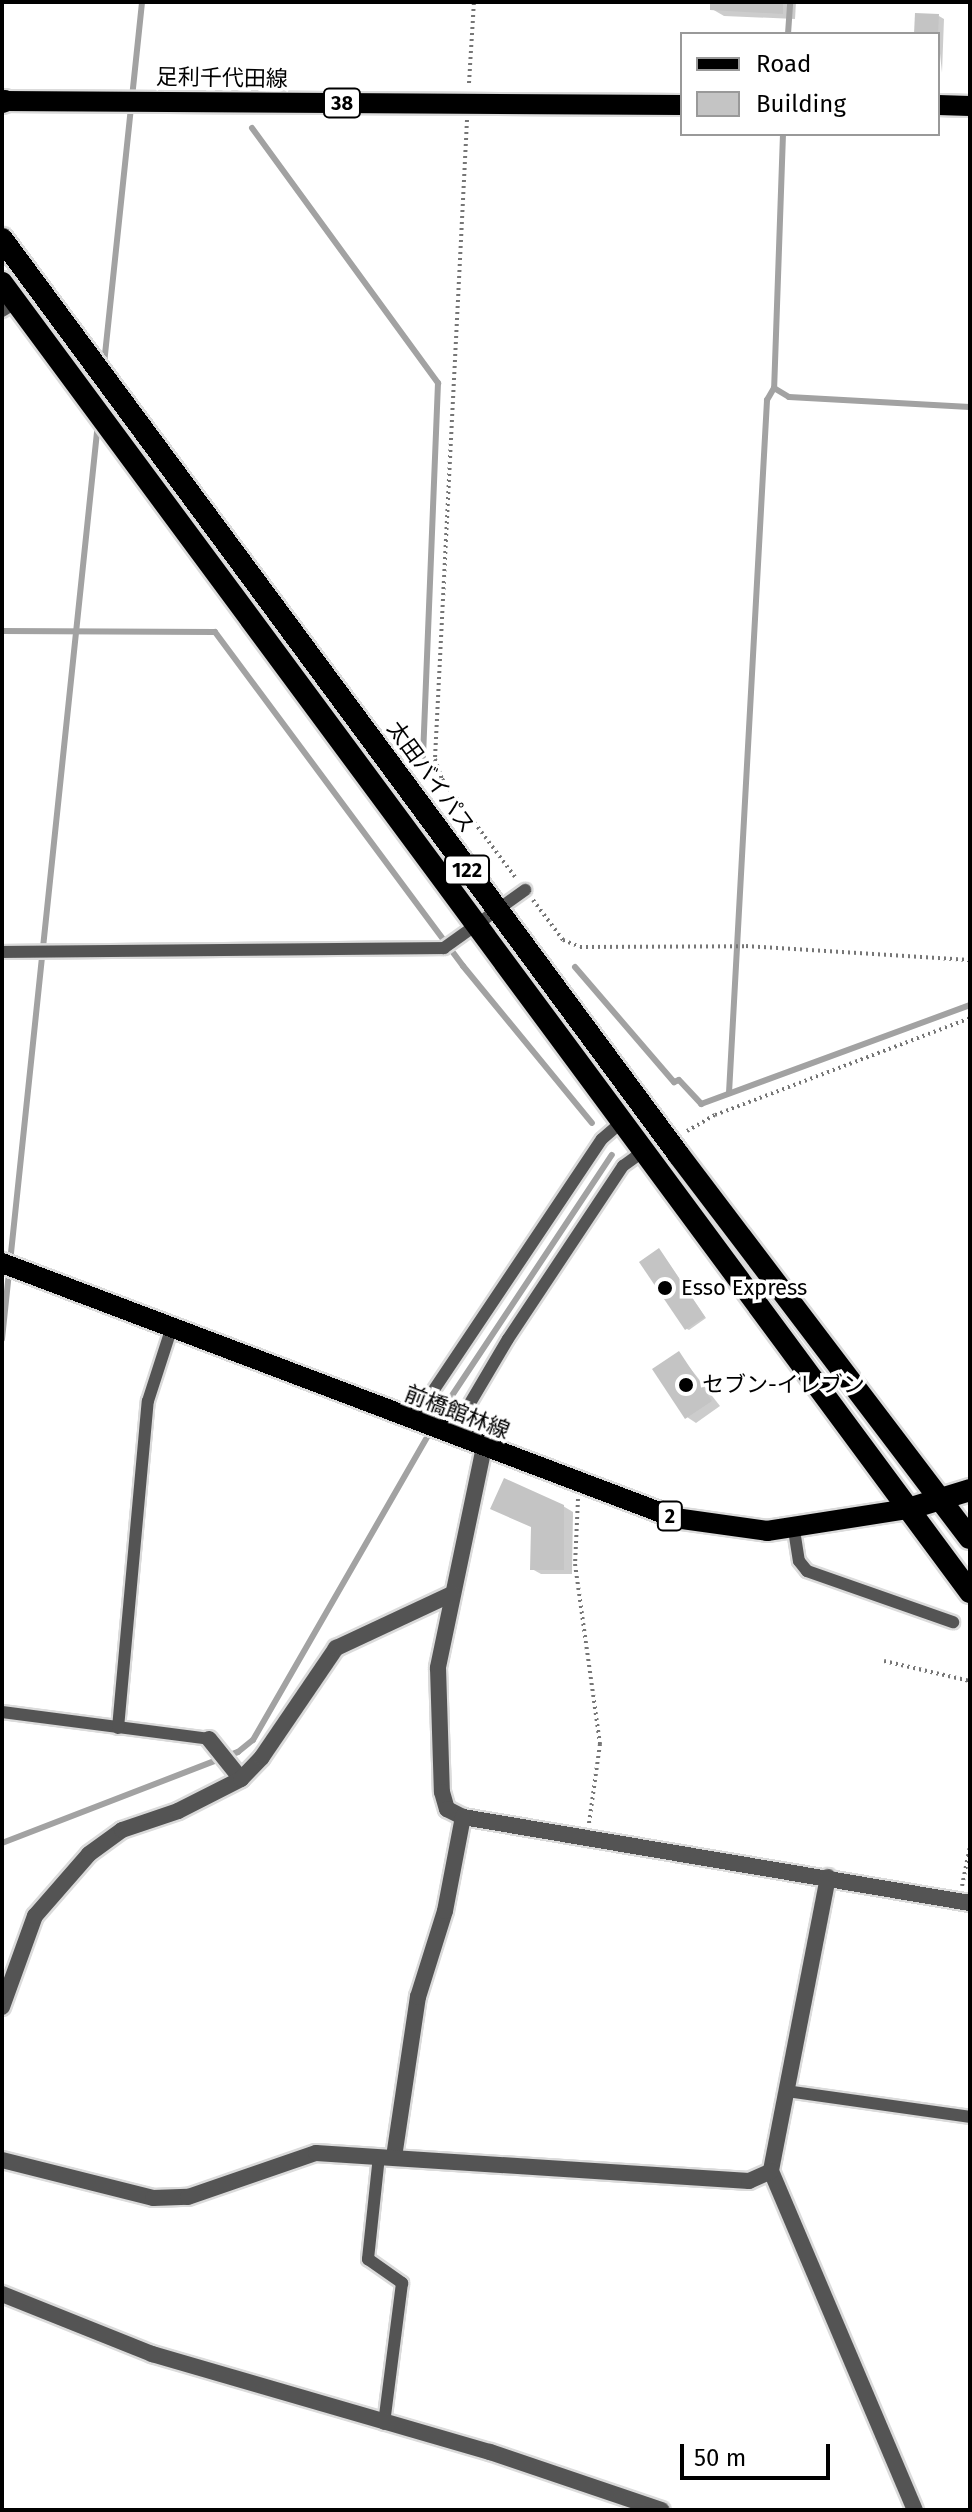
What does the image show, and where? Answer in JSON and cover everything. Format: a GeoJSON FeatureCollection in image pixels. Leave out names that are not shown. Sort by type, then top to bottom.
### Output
{"type":"FeatureCollection","features":[{"type":"Feature","properties":{"kind":"highway","name":"太田バイパス"},"geometry":{"type":"LineString","coordinates":[[2,239],[669,1142],[939,1496]]}},
{"type":"Feature","properties":{"kind":"highway","name":"122"},"geometry":{"type":"LineString","coordinates":[[2,283],[10,307],[478,927],[619,1124],[970,1592]]}},
{"type":"Feature","properties":{"kind":"highway"},"geometry":{"type":"LineString","coordinates":[[908,1509],[939,1496],[970,1490]]}},
{"type":"Feature","properties":{"kind":"highway","name":"122"},"geometry":{"type":"LineString","coordinates":[[939,1496],[961,1515],[970,1538]]}},
{"type":"Feature","properties":{"kind":"highway"},"geometry":{"type":"LineString","coordinates":[[908,1509],[961,1515]]}},
{"type":"Feature","properties":{"kind":"main road","name":"足利千代田線"},"geometry":{"type":"LineString","coordinates":[[3,102],[680,105]]}},
{"type":"Feature","properties":{"kind":"main road"},"geometry":{"type":"LineString","coordinates":[[940,105],[970,106]]}},
{"type":"Feature","properties":{"kind":"main road","name":"前橋館林線"},"geometry":{"type":"LineString","coordinates":[[2,1263],[583,1486],[710,1526],[794,1530],[908,1509]]}},
{"type":"Feature","properties":{"kind":"street"},"geometry":{"type":"LineString","coordinates":[[484,1447],[438,1668],[442,1792],[447,1809],[463,1817],[587,1834],[965,1901]]}},
{"type":"Feature","properties":{"kind":"street"},"geometry":{"type":"LineString","coordinates":[[2,2007],[35,1916],[89,1854],[122,1830],[178,1811],[241,1779],[262,1757],[336,1648],[452,1594]]}},
{"type":"Feature","properties":{"kind":"street"},"geometry":{"type":"LineString","coordinates":[[213,1742],[241,1779]]}},
{"type":"Feature","properties":{"kind":"street"},"geometry":{"type":"LineString","coordinates":[[386,2157],[418,1997],[445,1911],[463,1817]]}},
{"type":"Feature","properties":{"kind":"street"},"geometry":{"type":"LineString","coordinates":[[828,1877],[771,2171],[915,2510]]}},
{"type":"Feature","properties":{"kind":"street"},"geometry":{"type":"LineString","coordinates":[[2,2160],[169,2198],[188,2197],[316,2153],[749,2181],[771,2171]]}},
{"type":"Feature","properties":{"kind":"street"},"geometry":{"type":"LineString","coordinates":[[2,2294],[152,2354],[384,2424],[490,2452],[661,2510]]}},
{"type":"Feature","properties":{"kind":"lane"},"geometry":{"type":"LineString","coordinates":[[2,952],[434,949],[455,944],[525,890]]}},
{"type":"Feature","properties":{"kind":"lane"},"geometry":{"type":"LineString","coordinates":[[415,1421],[602,1139],[619,1124]]}},
{"type":"Feature","properties":{"kind":"lane"},"geometry":{"type":"LineString","coordinates":[[452,1435],[508,1339],[623,1166],[641,1153]]}},
{"type":"Feature","properties":{"kind":"lane"},"geometry":{"type":"LineString","coordinates":[[118,1728],[148,1401],[171,1330]]}},
{"type":"Feature","properties":{"kind":"lane"},"geometry":{"type":"LineString","coordinates":[[794,1530],[807,1571],[953,1622]]}},
{"type":"Feature","properties":{"kind":"lane"},"geometry":{"type":"LineString","coordinates":[[2,1712],[213,1742]]}},
{"type":"Feature","properties":{"kind":"lane"},"geometry":{"type":"LineString","coordinates":[[786,2091],[970,2117]]}},
{"type":"Feature","properties":{"kind":"lane"},"geometry":{"type":"LineString","coordinates":[[384,2424],[402,2283],[368,2259],[386,2157]]}},
{"type":"Feature","properties":{"kind":"path"},"geometry":{"type":"LineString","coordinates":[[474,2],[435,759],[442,779],[563,940],[580,947],[746,946],[970,960]]}},
{"type":"Feature","properties":{"kind":"path"},"geometry":{"type":"LineString","coordinates":[[669,1142],[715,1115],[970,1018]]}},
{"type":"Feature","properties":{"kind":"path"},"geometry":{"type":"LineString","coordinates":[[583,1486],[574,1509],[575,1564],[600,1744],[587,1834]]}},
{"type":"Feature","properties":{"kind":"path"},"geometry":{"type":"LineString","coordinates":[[884,1661],[970,1681]]}},
{"type":"Feature","properties":{"kind":"path"},"geometry":{"type":"LineString","coordinates":[[965,1901],[970,1846]]}},
{"type":"Feature","properties":{"kind":"building"},"geometry":{"type":"Polygon","coordinates":[[[710,2],[783,2],[783,14],[710,10],[710,2]]]}},
{"type":"Feature","properties":{"kind":"building"},"geometry":{"type":"Polygon","coordinates":[[[915,13],[939,14],[938,32],[914,32],[915,13]]]}},
{"type":"Feature","properties":{"kind":"building"},"geometry":{"type":"Polygon","coordinates":[[[659,1248],[705,1317],[685,1330],[639,1262],[659,1248]]]}},
{"type":"Feature","properties":{"kind":"building"},"geometry":{"type":"Polygon","coordinates":[[[679,1351],[712,1401],[685,1419],[652,1369],[679,1351]]]}},
{"type":"Feature","properties":{"kind":"building"},"geometry":{"type":"Polygon","coordinates":[[[504,1478],[564,1505],[564,1570],[530,1570],[531,1527],[490,1509],[504,1478]]]}},
{"type":"Feature","properties":{"kind":"waterway"},"geometry":{"type":"LineString","coordinates":[[104,364],[142,2]]}},
{"type":"Feature","properties":{"kind":"waterway"},"geometry":{"type":"LineString","coordinates":[[788,32],[790,2]]}},
{"type":"Feature","properties":{"kind":"waterway"},"geometry":{"type":"LineString","coordinates":[[252,128],[438,383],[423,756]]}},
{"type":"Feature","properties":{"kind":"waterway"},"geometry":{"type":"LineString","coordinates":[[783,136],[774,388],[789,397],[970,407]]}},
{"type":"Feature","properties":{"kind":"waterway"},"geometry":{"type":"LineString","coordinates":[[729,1093],[767,400],[774,388]]}},
{"type":"Feature","properties":{"kind":"waterway"},"geometry":{"type":"LineString","coordinates":[[2,1339],[98,423]]}},
{"type":"Feature","properties":{"kind":"waterway"},"geometry":{"type":"LineString","coordinates":[[2,631],[215,632],[463,966],[592,1123]]}},
{"type":"Feature","properties":{"kind":"waterway"},"geometry":{"type":"LineString","coordinates":[[575,967],[674,1082],[679,1080],[701,1104],[970,1005]]}},
{"type":"Feature","properties":{"kind":"waterway"},"geometry":{"type":"LineString","coordinates":[[2,1843],[238,1752],[253,1740],[443,1409],[612,1155]]}},
{"type":"Feature","properties":{"kind":"place","name":"Esso Express"},"geometry":{"type":"Point","coordinates":[665,1288]}},
{"type":"Feature","properties":{"kind":"place","name":"セブン-イレブン"},"geometry":{"type":"Point","coordinates":[686,1385]}}]}
